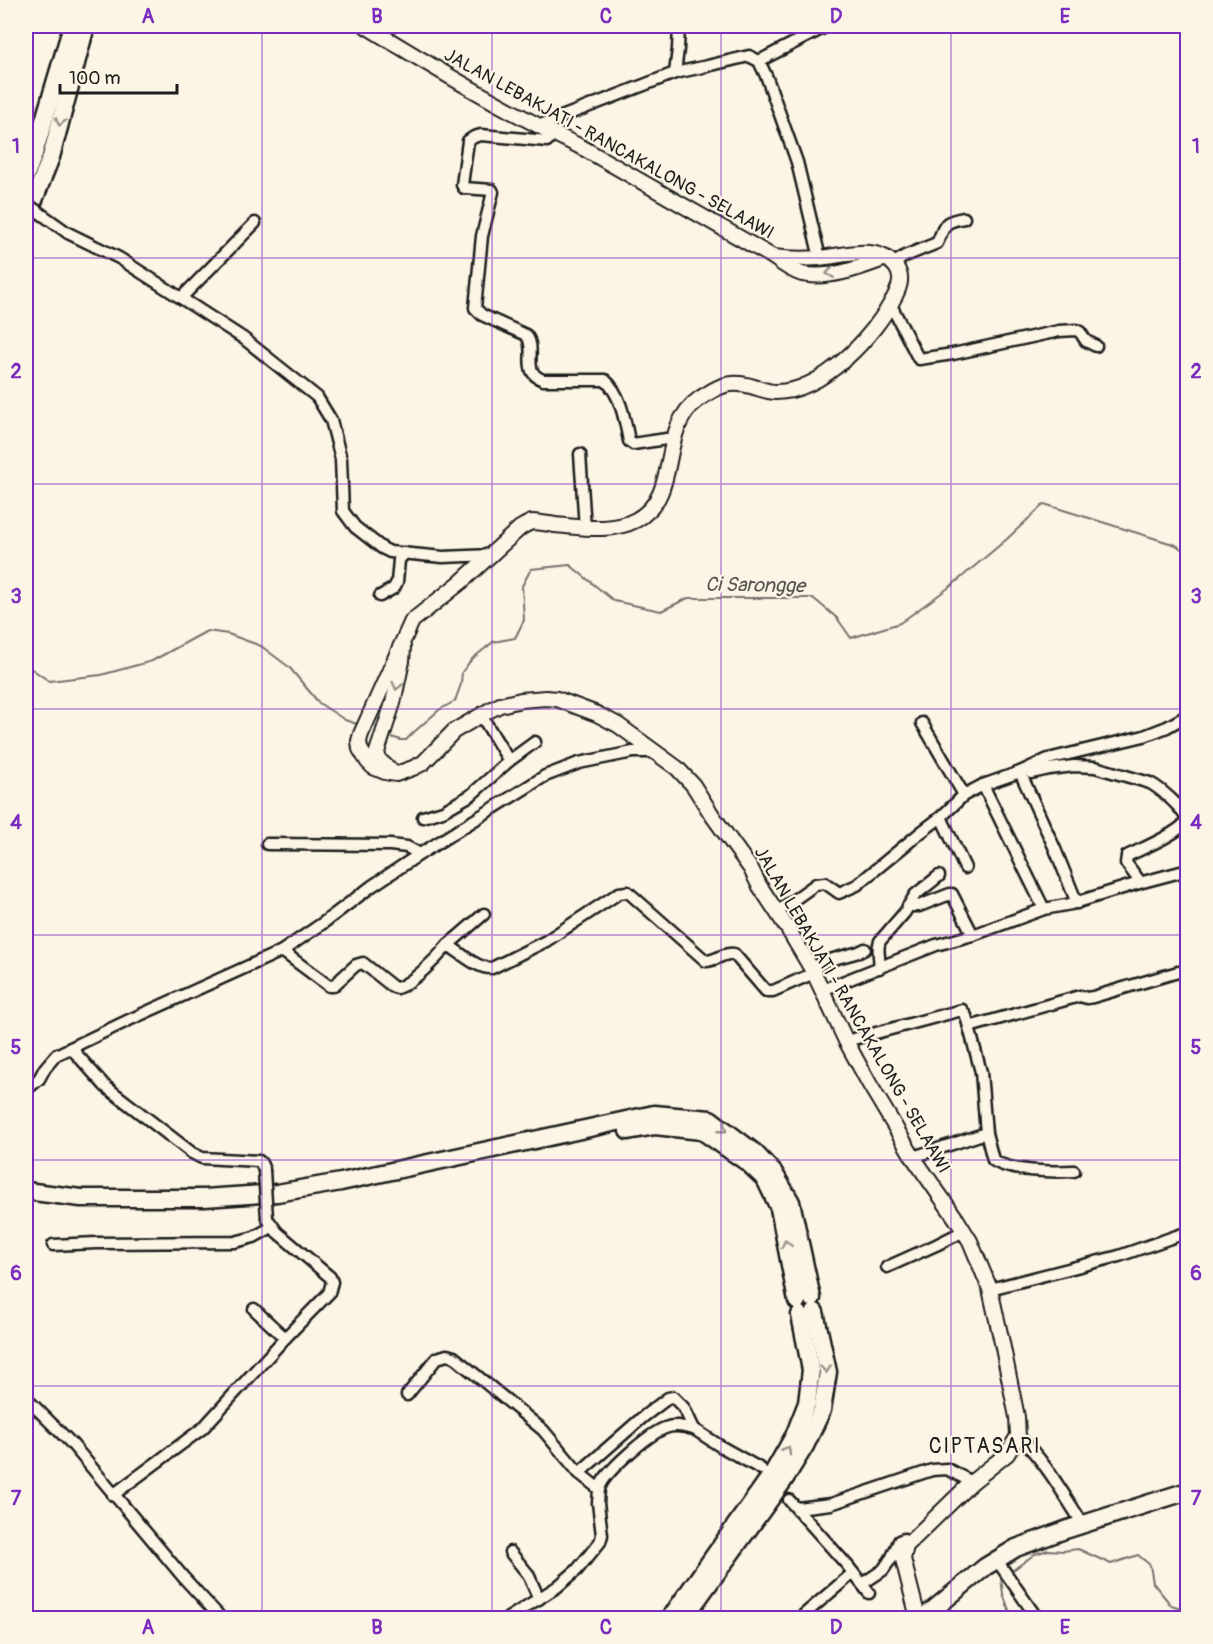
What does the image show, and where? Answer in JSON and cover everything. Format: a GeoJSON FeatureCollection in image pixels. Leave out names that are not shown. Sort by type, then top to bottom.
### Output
{"type":"FeatureCollection","features":[{"type":"Feature","properties":{"kind":"highway"},"geometry":{"type":"LineString","coordinates":[[26,175],[72,26]]}},
{"type":"Feature","properties":{"kind":"highway"},"geometry":{"type":"LineString","coordinates":[[26,220],[51,157],[86,26]]}},
{"type":"Feature","properties":{"kind":"highway"},"geometry":{"type":"LineString","coordinates":[[26,1191],[81,1198],[204,1198],[277,1193],[341,1182],[654,1114],[710,1119],[755,1153],[774,1173],[791,1202],[806,1306],[811,1370],[807,1403],[795,1436],[774,1471],[670,1618]]}},
{"type":"Feature","properties":{"kind":"highway"},"geometry":{"type":"LineString","coordinates":[[26,1199],[90,1206],[220,1206],[277,1201],[343,1191],[655,1126],[702,1131],[748,1162],[765,1179],[778,1208],[828,1372],[822,1410],[805,1446],[784,1480],[684,1618]]}},
{"type":"Feature","properties":{"kind":"highway"},"geometry":{"type":"LineString","coordinates":[[923,1618],[1003,1569],[1027,1543],[1188,1491]]}},
{"type":"Feature","properties":{"kind":"main road","name":"JALAN LEBAKJATI - RANCAKALONG - SELAAWI"},"geometry":{"type":"LineString","coordinates":[[366,26],[463,84],[583,148],[797,272],[817,275],[843,272],[890,261]]}},
{"type":"Feature","properties":{"kind":"main road","name":"JALAN LEBAKJATI - RANCAKALONG - SELAAWI"},"geometry":{"type":"LineString","coordinates":[[773,257],[820,258],[870,252],[877,253],[890,261]]}},
{"type":"Feature","properties":{"kind":"main road"},"geometry":{"type":"LineString","coordinates":[[396,774],[373,767],[360,749],[360,741],[364,727],[412,621],[492,555],[520,528],[532,522],[585,528],[611,527],[636,520],[653,505],[664,483],[673,438],[678,425],[690,407],[729,383],[774,392],[786,392],[817,380],[867,338],[891,305],[901,283],[898,270],[890,261]]}},
{"type":"Feature","properties":{"kind":"main road"},"geometry":{"type":"LineString","coordinates":[[396,774],[379,760],[377,752],[393,703],[404,652],[401,642]]}},
{"type":"Feature","properties":{"kind":"main road","name":"JALAN LEBAKJATI - RANCAKALONG - SELAAWI"},"geometry":{"type":"LineString","coordinates":[[396,774],[423,763],[454,731],[500,705],[546,698],[557,699],[610,720],[677,768],[693,785],[751,869],[813,971],[846,1041],[913,1157],[964,1231],[976,1254],[990,1289],[1011,1382],[1018,1436]]}},
{"type":"Feature","properties":{"kind":"main road"},"geometry":{"type":"LineString","coordinates":[[918,1618],[903,1559],[904,1550],[909,1542],[972,1482],[1007,1454],[1018,1436]]}},
{"type":"Feature","properties":{"kind":"street"},"geometry":{"type":"LineString","coordinates":[[675,73],[678,26]]}},
{"type":"Feature","properties":{"kind":"street"},"geometry":{"type":"LineString","coordinates":[[759,61],[828,26]]}},
{"type":"Feature","properties":{"kind":"street"},"geometry":{"type":"LineString","coordinates":[[673,438],[631,443],[619,402],[608,382],[605,380],[543,380],[537,378],[532,373],[530,340],[526,335],[482,315],[475,308],[483,236],[493,192],[492,190],[464,188],[462,185],[468,141],[474,136],[490,135],[547,141],[544,129],[675,73],[749,56],[759,61],[767,78],[797,162],[820,258]]}},
{"type":"Feature","properties":{"kind":"street"},"geometry":{"type":"LineString","coordinates":[[26,203],[68,233],[119,258],[243,338],[317,397],[331,420],[341,459],[343,511],[356,527],[382,548],[390,552],[443,557],[492,555]]}},
{"type":"Feature","properties":{"kind":"street"},"geometry":{"type":"LineString","coordinates":[[890,261],[937,243],[944,225],[950,220],[964,218]]}},
{"type":"Feature","properties":{"kind":"street"},"geometry":{"type":"LineString","coordinates":[[181,298],[255,224]]}},
{"type":"Feature","properties":{"kind":"street"},"geometry":{"type":"LineString","coordinates":[[891,305],[919,359],[1072,330],[1080,332],[1086,341],[1096,346]]}},
{"type":"Feature","properties":{"kind":"street"},"geometry":{"type":"LineString","coordinates":[[580,454],[585,528]]}},
{"type":"Feature","properties":{"kind":"street"},"geometry":{"type":"LineString","coordinates":[[380,596],[394,588],[397,582],[399,560],[405,553]]}},
{"type":"Feature","properties":{"kind":"street"},"geometry":{"type":"LineString","coordinates":[[481,715],[508,760]]}},
{"type":"Feature","properties":{"kind":"street"},"geometry":{"type":"LineString","coordinates":[[1021,774],[1048,759],[1144,736],[1188,715]]}},
{"type":"Feature","properties":{"kind":"street"},"geometry":{"type":"LineString","coordinates":[[922,723],[964,795]]}},
{"type":"Feature","properties":{"kind":"street"},"geometry":{"type":"LineString","coordinates":[[423,817],[443,811],[465,800],[508,760],[535,742]]}},
{"type":"Feature","properties":{"kind":"street"},"geometry":{"type":"LineString","coordinates":[[26,1090],[39,1079],[52,1059],[70,1048],[282,951],[420,854],[545,776],[579,764],[633,752],[656,752]]}},
{"type":"Feature","properties":{"kind":"street"},"geometry":{"type":"LineString","coordinates":[[1040,770],[1048,759]]}},
{"type":"Feature","properties":{"kind":"street"},"geometry":{"type":"LineString","coordinates":[[777,912],[816,884],[825,883],[839,893],[857,885],[941,818],[964,795],[983,785],[1040,770],[1074,766],[1095,767],[1140,779],[1158,788],[1184,813],[1187,820],[1184,825],[1127,856],[1126,863],[1139,883]]}},
{"type":"Feature","properties":{"kind":"street"},"geometry":{"type":"LineString","coordinates":[[1021,774],[1077,903]]}},
{"type":"Feature","properties":{"kind":"street"},"geometry":{"type":"LineString","coordinates":[[983,785],[1044,909]]}},
{"type":"Feature","properties":{"kind":"street"},"geometry":{"type":"LineString","coordinates":[[941,818],[965,868]]}},
{"type":"Feature","properties":{"kind":"street"},"geometry":{"type":"LineString","coordinates":[[267,844],[390,845],[407,848],[420,854]]}},
{"type":"Feature","properties":{"kind":"street"},"geometry":{"type":"LineString","coordinates":[[822,990],[936,945],[973,935],[1044,909],[1077,903],[1188,870]]}},
{"type":"Feature","properties":{"kind":"street"},"geometry":{"type":"LineString","coordinates":[[879,968],[877,947],[879,941],[905,912],[915,895],[939,876]]}},
{"type":"Feature","properties":{"kind":"street"},"geometry":{"type":"LineString","coordinates":[[448,945],[480,966],[487,969],[492,968],[546,940],[619,893],[628,892],[706,961],[728,953],[734,954],[766,991],[773,991],[804,976],[826,961],[865,949]]}},
{"type":"Feature","properties":{"kind":"street"},"geometry":{"type":"LineString","coordinates":[[908,906],[919,906],[952,894],[973,935]]}},
{"type":"Feature","properties":{"kind":"street"},"geometry":{"type":"LineString","coordinates":[[282,951],[329,986],[333,986],[356,965],[363,963],[397,988],[407,983],[437,958],[448,945],[484,914]]}},
{"type":"Feature","properties":{"kind":"street"},"geometry":{"type":"LineString","coordinates":[[969,1027],[1080,996],[1093,998],[1178,972]]}},
{"type":"Feature","properties":{"kind":"street"},"geometry":{"type":"LineString","coordinates":[[846,1041],[961,1010],[965,1014],[981,1072],[986,1133],[991,1156],[996,1162],[1043,1172],[1074,1171]]}},
{"type":"Feature","properties":{"kind":"street"},"geometry":{"type":"LineString","coordinates":[[70,1048],[105,1086],[192,1153],[202,1158],[261,1162],[264,1170],[270,1223],[330,1277],[332,1282],[329,1293],[199,1432],[113,1495]]}},
{"type":"Feature","properties":{"kind":"street"},"geometry":{"type":"LineString","coordinates":[[913,1157],[986,1133]]}},
{"type":"Feature","properties":{"kind":"street"},"geometry":{"type":"LineString","coordinates":[[53,1245],[235,1242],[254,1237],[270,1223]]}},
{"type":"Feature","properties":{"kind":"street"},"geometry":{"type":"LineString","coordinates":[[887,1267],[964,1231]]}},
{"type":"Feature","properties":{"kind":"street"},"geometry":{"type":"LineString","coordinates":[[990,1289],[1119,1256],[1188,1232]]}},
{"type":"Feature","properties":{"kind":"street"},"geometry":{"type":"LineString","coordinates":[[254,1309],[285,1338]]}},
{"type":"Feature","properties":{"kind":"street"},"geometry":{"type":"LineString","coordinates":[[407,1395],[438,1358],[447,1355],[454,1357],[543,1430],[579,1473],[599,1489]]}},
{"type":"Feature","properties":{"kind":"street"},"geometry":{"type":"LineString","coordinates":[[579,1473],[668,1398],[673,1397],[684,1408],[694,1429]]}},
{"type":"Feature","properties":{"kind":"street"},"geometry":{"type":"LineString","coordinates":[[26,1398],[72,1444],[184,1578],[221,1618]]}},
{"type":"Feature","properties":{"kind":"street"},"geometry":{"type":"LineString","coordinates":[[508,1618],[539,1599],[577,1570],[602,1539],[598,1503],[599,1489],[605,1477],[645,1439],[655,1433],[676,1425],[694,1429],[762,1469]]}},
{"type":"Feature","properties":{"kind":"street"},"geometry":{"type":"LineString","coordinates":[[1018,1436],[1033,1449],[1043,1462],[1083,1524]]}},
{"type":"Feature","properties":{"kind":"street"},"geometry":{"type":"LineString","coordinates":[[909,1542],[904,1539],[899,1541],[883,1570],[866,1588],[793,1504],[831,1504],[932,1470],[947,1468],[972,1482]]}},
{"type":"Feature","properties":{"kind":"street"},"geometry":{"type":"LineString","coordinates":[[510,1552],[528,1574],[539,1599]]}},
{"type":"Feature","properties":{"kind":"street"},"geometry":{"type":"LineString","coordinates":[[1003,1569],[1037,1618]]}},
{"type":"Feature","properties":{"kind":"street"},"geometry":{"type":"LineString","coordinates":[[803,1618],[853,1572]]}},
{"type":"Feature","properties":{"kind":"waterway","name":"Ci Sarongge"},"geometry":{"type":"LineString","coordinates":[[388,736],[406,740],[439,710],[455,701],[461,684],[462,672],[472,659],[493,642],[515,638],[524,620],[522,586],[531,569],[570,565],[614,601],[661,611],[688,598],[813,598],[837,618],[851,638],[900,623],[951,586],[1044,504],[1176,545],[1188,554]]}},
{"type":"Feature","properties":{"kind":"waterway","name":"Ci Sarongge"},"geometry":{"type":"LineString","coordinates":[[26,665],[49,681],[101,675],[152,661],[207,631],[228,634],[261,646],[289,667],[319,703],[345,720],[360,725]]}},
{"type":"Feature","properties":{"kind":"waterway"},"geometry":{"type":"LineString","coordinates":[[1009,1573],[1035,1554],[1048,1550],[1078,1549],[1111,1564],[1138,1555],[1150,1565],[1153,1583],[1171,1605],[1188,1610]]}},
{"type":"Feature","properties":{"kind":"waterway"},"geometry":{"type":"LineString","coordinates":[[1004,1576],[1001,1578],[1003,1594],[1009,1610],[1007,1618]]}},
{"type":"Feature","properties":{"kind":"district","name":"CIPTASARI"},"geometry":{"type":"Point","coordinates":[985,1446]}}]}
